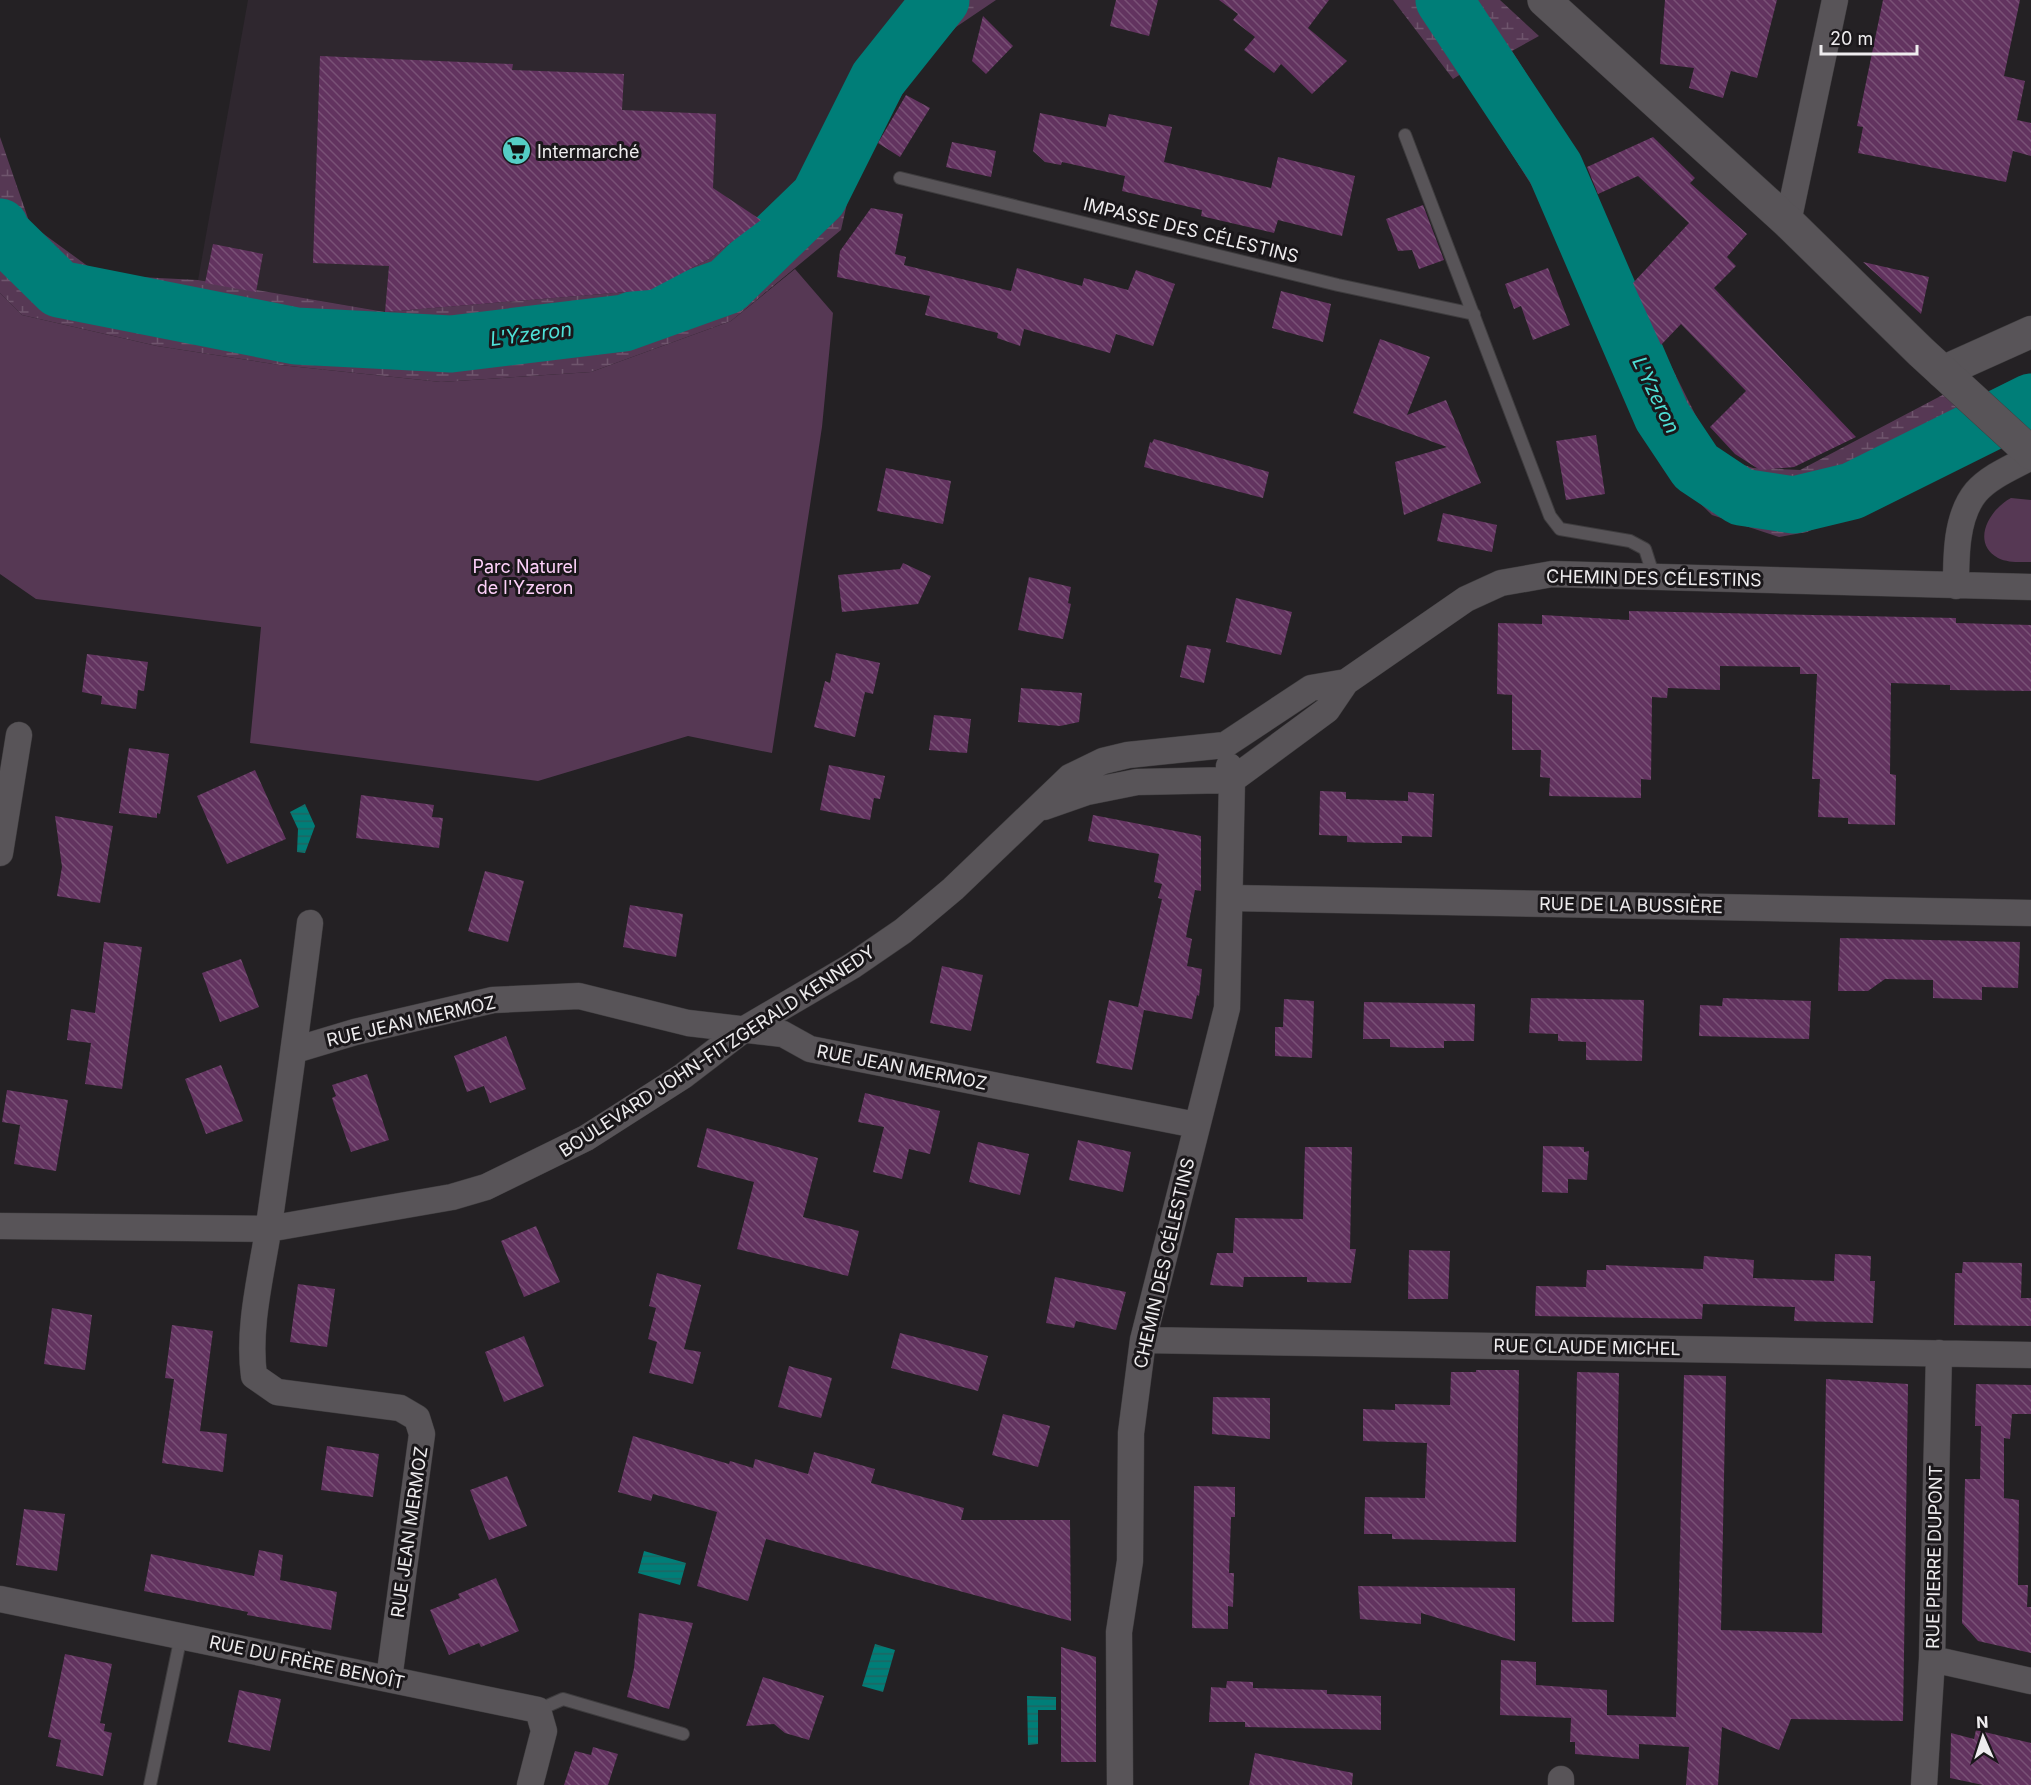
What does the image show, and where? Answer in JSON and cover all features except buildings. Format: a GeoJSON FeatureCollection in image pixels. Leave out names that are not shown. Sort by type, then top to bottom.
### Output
{"type":"FeatureCollection","features":[{"type":"Feature","properties":{"kind":"main road"},"geometry":{"type":"LineString","coordinates":[[1544,0],[1788,222],[2026,450]]}},
{"type":"Feature","properties":{"kind":"street"},"geometry":{"type":"LineString","coordinates":[[1788,222],[1835,0]]}},
{"type":"Feature","properties":{"kind":"street"},"geometry":{"type":"LineString","coordinates":[[1950,379],[2031,332]]}},
{"type":"Feature","properties":{"kind":"street"},"geometry":{"type":"LineString","coordinates":[[1956,586],[1957,545],[1965,512],[1976,492],[2026,450]]}},
{"type":"Feature","properties":{"kind":"street","name":"CHEMIN DES CÉLESTINS"},"geometry":{"type":"LineString","coordinates":[[1232,780],[1327,710],[1346,682],[1466,599],[1501,583],[1552,574],[2031,587]]}},
{"type":"Feature","properties":{"kind":"street","name":"CHEMIN DES CÉLESTINS"},"geometry":{"type":"LineString","coordinates":[[1120,1785],[1119,1632],[1130,1561],[1131,1433],[1143,1340],[1227,1008],[1232,780],[1225,746],[1311,688],[1346,682]]}},
{"type":"Feature","properties":{"kind":"street"},"geometry":{"type":"LineString","coordinates":[[0,853],[19,735]]}},
{"type":"Feature","properties":{"kind":"street","name":"BOULEVARD JOHN-FITZGERALD KENNEDY"},"geometry":{"type":"LineString","coordinates":[[0,1226],[268,1229],[452,1197],[514,1176],[586,1138],[683,1076],[743,1030],[852,966],[903,931],[953,889],[1070,777],[1103,761],[1128,755],[1225,746]]}},
{"type":"Feature","properties":{"kind":"street","name":"BOULEVARD JOHN-FITZGERALD KENNEDY"},"geometry":{"type":"LineString","coordinates":[[1033,812],[1087,792],[1137,782],[1232,780]]}},
{"type":"Feature","properties":{"kind":"street","name":"RUE DE LA BUSSIÈRE"},"geometry":{"type":"LineString","coordinates":[[1230,898],[2031,912]]}},
{"type":"Feature","properties":{"kind":"street","name":"RUE JEAN MERMOZ"},"geometry":{"type":"LineString","coordinates":[[310,923],[295,1050],[251,1354],[254,1376],[277,1392],[400,1408],[417,1418],[422,1434],[389,1679]]}},
{"type":"Feature","properties":{"kind":"street","name":"RUE JEAN MERMOZ"},"geometry":{"type":"LineString","coordinates":[[295,1050],[355,1032],[493,1000],[568,996],[590,998],[688,1023],[783,1034],[810,1049],[1196,1125]]}},
{"type":"Feature","properties":{"kind":"street","name":"RUE CLAUDE MICHEL"},"geometry":{"type":"LineString","coordinates":[[1143,1340],[2031,1355]]}},
{"type":"Feature","properties":{"kind":"street","name":"RUE PIERRE DUPONT"},"geometry":{"type":"LineString","coordinates":[[1939,1353],[1932,1659],[2031,1681]]}},
{"type":"Feature","properties":{"kind":"street","name":"RUE DU FRÈRE BENOÎT"},"geometry":{"type":"LineString","coordinates":[[0,1599],[538,1710]]}},
{"type":"Feature","properties":{"kind":"street"},"geometry":{"type":"LineString","coordinates":[[1923,1785],[1932,1659]]}},
{"type":"Feature","properties":{"kind":"street"},"geometry":{"type":"LineString","coordinates":[[530,1785],[544,1731],[538,1710]]}},
{"type":"Feature","properties":{"kind":"lane"},"geometry":{"type":"LineString","coordinates":[[1405,135],[1550,516],[1560,529],[1630,541],[1645,549],[1654,577]]}},
{"type":"Feature","properties":{"kind":"lane","name":"IMPASSE DES CÉLESTINS"},"geometry":{"type":"LineString","coordinates":[[900,178],[1338,285],[1474,314]]}},
{"type":"Feature","properties":{"kind":"lane"},"geometry":{"type":"LineString","coordinates":[[150,1785],[182,1636]]}},
{"type":"Feature","properties":{"kind":"lane"},"geometry":{"type":"LineString","coordinates":[[538,1710],[563,1699],[683,1734]]}},
{"type":"Feature","properties":{"kind":"shaded area"},"geometry":{"type":"Polygon","coordinates":[[[248,0],[909,0],[861,56],[805,176],[761,220],[709,259],[650,290],[385,312],[198,280],[248,0]]]}},
{"type":"Feature","properties":{"kind":"green space"},"geometry":{"type":"Polygon","coordinates":[[[909,0],[996,0],[956,27],[918,67],[852,181],[841,230],[731,321],[591,372],[441,382],[280,365],[157,346],[22,315],[0,293],[0,137],[30,224],[100,275],[198,280],[385,312],[650,290],[709,259],[761,220],[805,176],[861,56],[909,0]]]}},
{"type":"Feature","properties":{"kind":"green space"},"geometry":{"type":"Polygon","coordinates":[[[1393,0],[1500,0],[1539,36],[1512,51],[1584,165],[1631,286],[1709,442],[1729,460],[1753,468],[1800,470],[1954,389],[2009,444],[1807,532],[1779,537],[1712,515],[1670,474],[1640,421],[1548,211],[1461,74],[1453,79],[1393,0]]]}},
{"type":"Feature","properties":{"kind":"green space","name":"Parc Naturel de l'Yzeron"},"geometry":{"type":"Polygon","coordinates":[[[795,269],[833,313],[822,427],[772,753],[688,736],[538,781],[250,743],[261,627],[36,599],[0,574],[0,293],[22,315],[157,346],[280,365],[441,382],[591,372],[731,321],[795,269]]]}},
{"type":"Feature","properties":{"kind":"green space"},"geometry":{"type":"Polygon","coordinates":[[[2011,498],[2031,500],[2031,562],[2002,560],[1990,551],[1985,543],[1984,535],[1990,518],[2003,503],[2011,498]]]}},
{"type":"Feature","properties":{"kind":"water"},"geometry":{"type":"Polygon","coordinates":[[[305,804],[315,826],[305,853],[297,852],[298,829],[290,812],[305,804]]]}},
{"type":"Feature","properties":{"kind":"water"},"geometry":{"type":"Polygon","coordinates":[[[644,1551],[686,1563],[680,1585],[638,1573],[644,1551]]]}},
{"type":"Feature","properties":{"kind":"water"},"geometry":{"type":"Polygon","coordinates":[[[875,1644],[895,1650],[883,1692],[862,1686],[875,1644]]]}},
{"type":"Feature","properties":{"kind":"water"},"geometry":{"type":"Polygon","coordinates":[[[1027,1696],[1056,1697],[1056,1710],[1038,1710],[1038,1744],[1028,1745],[1027,1696]]]}},
{"type":"Feature","properties":{"kind":"waterway","name":"L'Yzeron"},"geometry":{"type":"LineString","coordinates":[[0,227],[2,233],[59,289],[296,336],[451,344],[624,323],[727,286],[819,197],[878,79],[941,0]]}},
{"type":"Feature","properties":{"kind":"waterway","name":"L'Yzeron"},"geometry":{"type":"LineString","coordinates":[[1444,0],[1555,168],[1662,416],[1696,467],[1741,497],[1794,505],[1852,491],[2031,402]]}},
{"type":"Feature","properties":{"kind":"place","name":"Intermarché"},"geometry":{"type":"Point","coordinates":[516,151]}}]}
